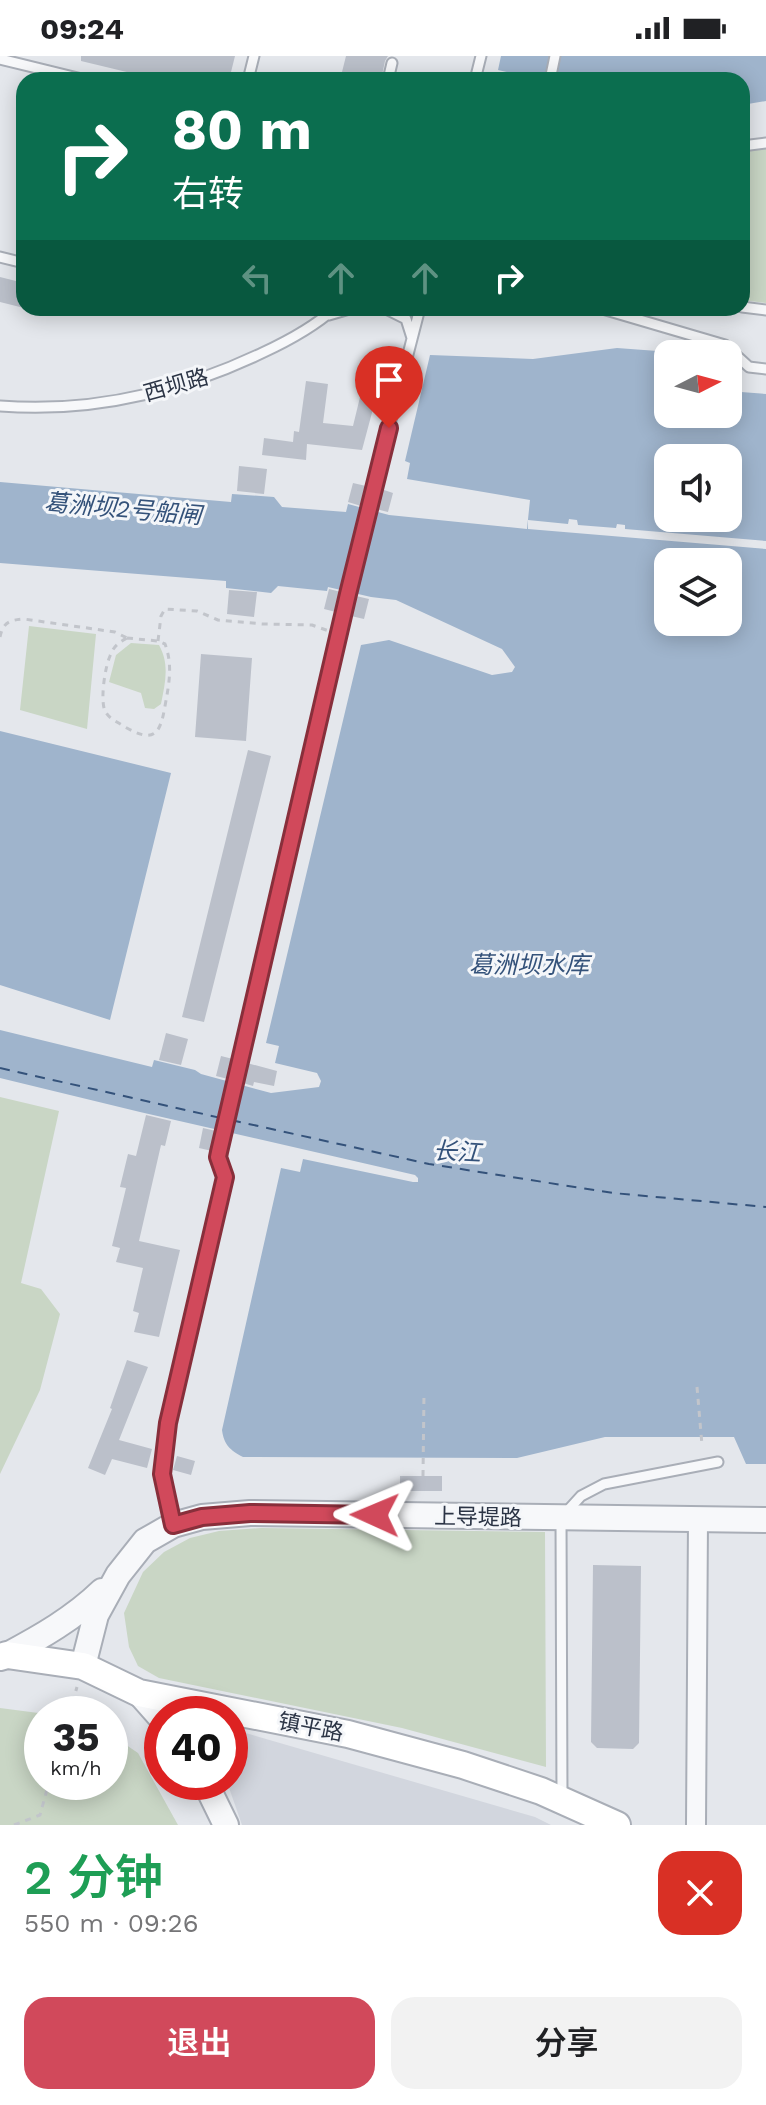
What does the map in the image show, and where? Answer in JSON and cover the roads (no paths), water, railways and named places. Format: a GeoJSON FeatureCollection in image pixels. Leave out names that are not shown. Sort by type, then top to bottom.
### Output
{"type":"FeatureCollection","features":[{"type":"Feature","properties":{"kind":"main road","name":"镇平路"},"geometry":{"type":"LineString","coordinates":[[4,1656],[83,1666],[152,1696]]}},
{"type":"Feature","properties":{"kind":"main road","name":"镇平路"},"geometry":{"type":"LineString","coordinates":[[248,1718],[348,1734],[434,1757],[541,1791],[617,1825]]}},
{"type":"Feature","properties":{"kind":"street","name":"上导堤路"},"geometry":{"type":"LineString","coordinates":[[83,1666],[96,1615],[118,1575],[145,1541],[173,1525],[202,1517],[250,1513],[766,1520]]}},
{"type":"Feature","properties":{"kind":"street"},"geometry":{"type":"LineString","coordinates":[[696,1825],[698,1520]]}},
{"type":"Feature","properties":{"kind":"street"},"geometry":{"type":"LineString","coordinates":[[4,1656],[54,1629],[90,1603],[118,1575]]}},
{"type":"Feature","properties":{"kind":"street"},"geometry":{"type":"LineString","coordinates":[[139,1693],[144,1699]]}},
{"type":"Feature","properties":{"kind":"street"},"geometry":{"type":"LineString","coordinates":[[215,1800],[226,1825]]}},
{"type":"Feature","properties":{"kind":"lane"},"geometry":{"type":"LineString","coordinates":[[0,59],[53,72]]}},
{"type":"Feature","properties":{"kind":"lane"},"geometry":{"type":"LineString","coordinates":[[390,72],[392,63]]}},
{"type":"Feature","properties":{"kind":"lane","name":"西坝路"},"geometry":{"type":"LineString","coordinates":[[0,406],[29,408],[115,402],[183,385],[232,368],[272,349],[326,316]]}},
{"type":"Feature","properties":{"kind":"lane"},"geometry":{"type":"LineString","coordinates":[[400,316],[406,319],[412,338]]}},
{"type":"Feature","properties":{"kind":"lane"},"geometry":{"type":"LineString","coordinates":[[173,1525],[162,1474],[168,1423],[225,1177],[218,1157],[368,509],[418,316]]}},
{"type":"Feature","properties":{"kind":"lane"},"geometry":{"type":"LineString","coordinates":[[628,316],[725,345],[749,367],[766,369]]}},
{"type":"Feature","properties":{"kind":"lane"},"geometry":{"type":"LineString","coordinates":[[562,1801],[561,1518],[581,1496],[604,1484],[718,1462]]}},
{"type":"Feature","properties":{"kind":"water"},"geometry":{"type":"Polygon","coordinates":[[[501,56],[766,56],[766,101],[750,104],[750,72],[498,70],[501,56]]]}},
{"type":"Feature","properties":{"kind":"water","name":"葛洲坝水库"},"geometry":{"type":"Polygon","coordinates":[[[617,348],[654,351],[654,428],[742,428],[742,392],[766,394],[766,1464],[746,1464],[734,1437],[605,1437],[517,1458],[243,1457],[228,1446],[222,1430],[281,1168],[300,1172],[303,1159],[413,1182],[418,1182],[418,1178],[0,1078],[0,1030],[152,1067],[154,1060],[271,1093],[319,1087],[321,1081],[317,1073],[275,1063],[279,1046],[266,1043],[361,645],[389,640],[492,675],[512,672],[515,667],[502,649],[396,600],[328,587],[327,591],[278,586],[271,593],[226,588],[226,581],[0,563],[0,482],[231,502],[232,494],[274,497],[282,507],[346,512],[348,504],[389,515],[527,529],[530,500],[407,479],[410,463],[405,461],[430,355],[533,359],[617,348]]]}},
{"type":"Feature","properties":{"kind":"water"},"geometry":{"type":"Polygon","coordinates":[[[0,731],[171,773],[110,1020],[0,985],[0,731]]]}},
{"type":"Feature","properties":{"kind":"water label","name":"葛洲坝2号船闸"},"geometry":{"type":"Point","coordinates":[123,509]}},
{"type":"Feature","properties":{"kind":"water label","name":"长江"},"geometry":{"type":"Point","coordinates":[457,1152]}}]}
